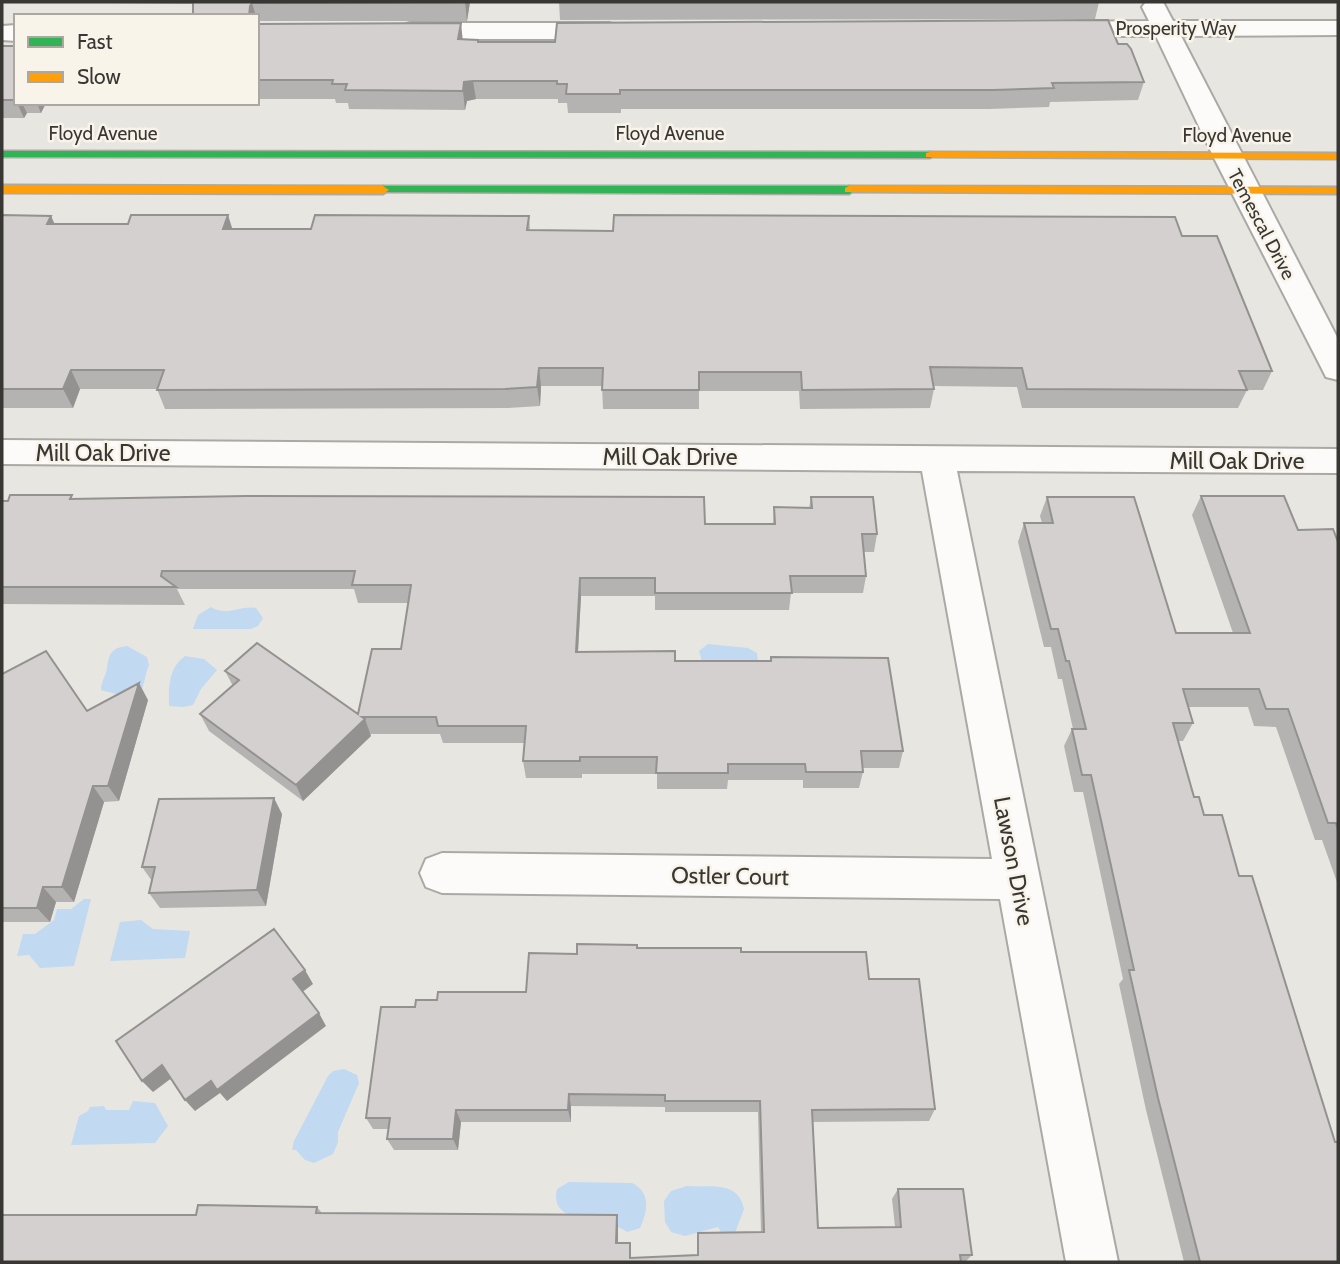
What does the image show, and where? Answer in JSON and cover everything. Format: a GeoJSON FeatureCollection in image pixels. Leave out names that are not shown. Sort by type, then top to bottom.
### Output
{"type":"FeatureCollection","features":[{"type":"Feature","properties":{"kind":"street","name":"Temescal Drive"},"geometry":{"type":"LineString","coordinates":[[1152,2],[1227,156],[1338,369]]}},
{"type":"Feature","properties":{"kind":"street"},"geometry":{"type":"LineString","coordinates":[[382,32],[508,21],[633,31]]}},
{"type":"Feature","properties":{"kind":"street","name":"Prosperity Way"},"geometry":{"type":"LineString","coordinates":[[1038,29],[1338,28]]}},
{"type":"Feature","properties":{"kind":"street","name":"Floyd Avenue"},"geometry":{"type":"LineString","coordinates":[[2,154],[1338,156]]}},
{"type":"Feature","properties":{"kind":"street"},"geometry":{"type":"LineString","coordinates":[[2,189],[1338,191]]}},
{"type":"Feature","properties":{"kind":"street","name":"Mill Oak Drive"},"geometry":{"type":"LineString","coordinates":[[2,452],[1338,461]]}},
{"type":"Feature","properties":{"kind":"street","name":"Lawson Drive"},"geometry":{"type":"LineString","coordinates":[[937,459],[1092,1262]]}},
{"type":"Feature","properties":{"kind":"street","name":"Ostler Court"},"geometry":{"type":"LineString","coordinates":[[442,873],[1018,879]]}},
{"type":"Feature","properties":{"kind":"water"},"geometry":{"type":"Polygon","coordinates":[[[211,607],[223,611],[256,608],[263,618],[258,626],[251,629],[193,629],[198,615],[211,607]]]}},
{"type":"Feature","properties":{"kind":"water"},"geometry":{"type":"Polygon","coordinates":[[[708,644],[748,648],[757,653],[758,663],[712,664],[702,661],[699,651],[708,644]]]}},
{"type":"Feature","properties":{"kind":"water"},"geometry":{"type":"Polygon","coordinates":[[[127,646],[147,657],[149,665],[140,695],[117,699],[116,694],[101,690],[101,687],[112,652],[127,646]]]}},
{"type":"Feature","properties":{"kind":"water"},"geometry":{"type":"Polygon","coordinates":[[[185,656],[204,659],[217,670],[201,689],[193,705],[169,706],[172,672],[185,656]]]}},
{"type":"Feature","properties":{"kind":"water"},"geometry":{"type":"Polygon","coordinates":[[[84,899],[91,899],[74,966],[40,968],[29,955],[17,956],[23,934],[35,934],[54,920],[57,909],[71,909],[84,899]]]}},
{"type":"Feature","properties":{"kind":"water"},"geometry":{"type":"Polygon","coordinates":[[[141,920],[153,929],[190,931],[185,958],[110,961],[120,922],[141,920]]]}},
{"type":"Feature","properties":{"kind":"water"},"geometry":{"type":"Polygon","coordinates":[[[344,1069],[357,1075],[359,1083],[338,1132],[338,1142],[333,1154],[314,1163],[305,1160],[296,1150],[292,1150],[294,1141],[328,1076],[333,1071],[344,1069]]]}},
{"type":"Feature","properties":{"kind":"water"},"geometry":{"type":"Polygon","coordinates":[[[133,1101],[155,1103],[168,1126],[155,1143],[71,1145],[79,1116],[90,1107],[129,1110],[133,1101]]]}},
{"type":"Feature","properties":{"kind":"water"},"geometry":{"type":"Polygon","coordinates":[[[569,1182],[632,1183],[642,1191],[646,1202],[640,1228],[627,1232],[605,1223],[569,1215],[556,1201],[557,1189],[569,1182]]]}},
{"type":"Feature","properties":{"kind":"water"},"geometry":{"type":"Polygon","coordinates":[[[687,1186],[722,1187],[736,1193],[744,1209],[735,1233],[722,1234],[718,1227],[685,1236],[671,1232],[665,1222],[664,1201],[671,1191],[687,1186]]]}},
{"type":"Feature","properties":{"kind":"building"},"geometry":{"type":"Polygon","coordinates":[[[193,2],[465,2],[252,3],[249,14],[193,14],[193,2]]]}},
{"type":"Feature","properties":{"kind":"building"},"geometry":{"type":"Polygon","coordinates":[[[1108,20],[1118,44],[1127,44],[1131,49],[1144,82],[1052,83],[1054,88],[993,90],[620,90],[620,94],[566,94],[567,84],[557,84],[557,81],[473,81],[464,82],[463,91],[345,90],[347,84],[332,84],[333,80],[259,80],[259,24],[461,23],[458,39],[478,42],[555,42],[557,23],[1108,20]]]}},
{"type":"Feature","properties":{"kind":"building"},"geometry":{"type":"Polygon","coordinates":[[[2,46],[14,46],[14,100],[2,100],[2,46]]]}},
{"type":"Feature","properties":{"kind":"building"},"geometry":{"type":"Polygon","coordinates":[[[2,215],[51,216],[47,224],[128,224],[131,215],[228,215],[223,229],[311,229],[315,215],[529,216],[527,230],[613,231],[614,215],[1175,217],[1182,236],[1217,236],[1272,371],[1239,371],[1247,390],[1027,389],[1022,368],[930,367],[934,389],[802,390],[801,372],[699,372],[699,390],[602,390],[603,368],[539,368],[537,387],[505,389],[157,390],[164,370],[71,370],[63,389],[2,389],[2,215]]]}},
{"type":"Feature","properties":{"kind":"building"},"geometry":{"type":"Polygon","coordinates":[[[10,495],[72,495],[70,499],[246,496],[704,497],[705,524],[775,524],[774,507],[812,508],[811,497],[873,497],[877,534],[862,534],[866,576],[790,576],[792,593],[655,593],[655,578],[580,578],[576,652],[675,651],[675,661],[771,661],[771,657],[888,658],[903,751],[861,751],[863,772],[806,772],[805,764],[728,764],[728,773],[656,773],[657,757],[580,757],[580,761],[523,761],[526,726],[438,726],[436,717],[362,717],[365,719],[296,785],[200,714],[239,680],[225,671],[257,643],[358,714],[372,649],[401,649],[411,585],[352,585],[355,571],[162,571],[161,576],[176,587],[2,587],[2,501],[8,501],[10,495]]]}},
{"type":"Feature","properties":{"kind":"building"},"geometry":{"type":"Polygon","coordinates":[[[1201,496],[1284,496],[1298,530],[1333,529],[1338,542],[1338,830],[1336,823],[1328,823],[1288,709],[1266,709],[1259,689],[1183,689],[1193,723],[1173,723],[1194,797],[1199,797],[1204,815],[1222,815],[1239,876],[1252,876],[1335,1142],[1338,1142],[1338,1262],[1200,1262],[1129,970],[1134,970],[1091,775],[1082,775],[1072,729],[1086,729],[1058,629],[1051,629],[1024,523],[1053,523],[1047,497],[1134,497],[1176,633],[1250,633],[1201,496]]]}},
{"type":"Feature","properties":{"kind":"building"},"geometry":{"type":"Polygon","coordinates":[[[46,651],[87,711],[139,683],[108,786],[93,786],[62,887],[43,887],[37,908],[2,908],[2,674],[46,651]]]}},
{"type":"Feature","properties":{"kind":"building"},"geometry":{"type":"Polygon","coordinates":[[[274,798],[257,890],[149,893],[155,867],[142,867],[159,799],[274,798]]]}},
{"type":"Feature","properties":{"kind":"building"},"geometry":{"type":"Polygon","coordinates":[[[274,929],[305,970],[293,979],[319,1013],[217,1090],[211,1081],[185,1100],[162,1065],[142,1081],[116,1041],[274,929]]]}},
{"type":"Feature","properties":{"kind":"building"},"geometry":{"type":"Polygon","coordinates":[[[577,944],[637,945],[637,948],[741,948],[741,952],[866,952],[869,979],[919,979],[935,1109],[812,1110],[818,1228],[901,1227],[898,1189],[963,1189],[972,1255],[960,1255],[961,1262],[2,1262],[2,1215],[196,1215],[198,1205],[317,1207],[316,1213],[617,1215],[616,1243],[630,1243],[630,1258],[698,1255],[698,1233],[764,1232],[760,1101],[665,1101],[665,1095],[569,1094],[568,1110],[456,1110],[453,1139],[387,1139],[390,1118],[366,1118],[381,1007],[415,1007],[416,1000],[437,1000],[438,992],[526,992],[529,953],[577,954],[577,944]]]}},
{"type":"Feature","properties":{"kind":"traffic: fast"},"geometry":{"type":"LineString","coordinates":[[2,154],[930,155]]}},
{"type":"Feature","properties":{"kind":"traffic: fast"},"geometry":{"type":"LineString","coordinates":[[383,190],[849,190]]}},
{"type":"Feature","properties":{"kind":"traffic: slow"},"geometry":{"type":"LineString","coordinates":[[930,155],[1338,156]]}},
{"type":"Feature","properties":{"kind":"traffic: slow"},"geometry":{"type":"LineString","coordinates":[[2,189],[383,190]]}},
{"type":"Feature","properties":{"kind":"traffic: slow"},"geometry":{"type":"LineString","coordinates":[[849,190],[1338,191]]}}]}
